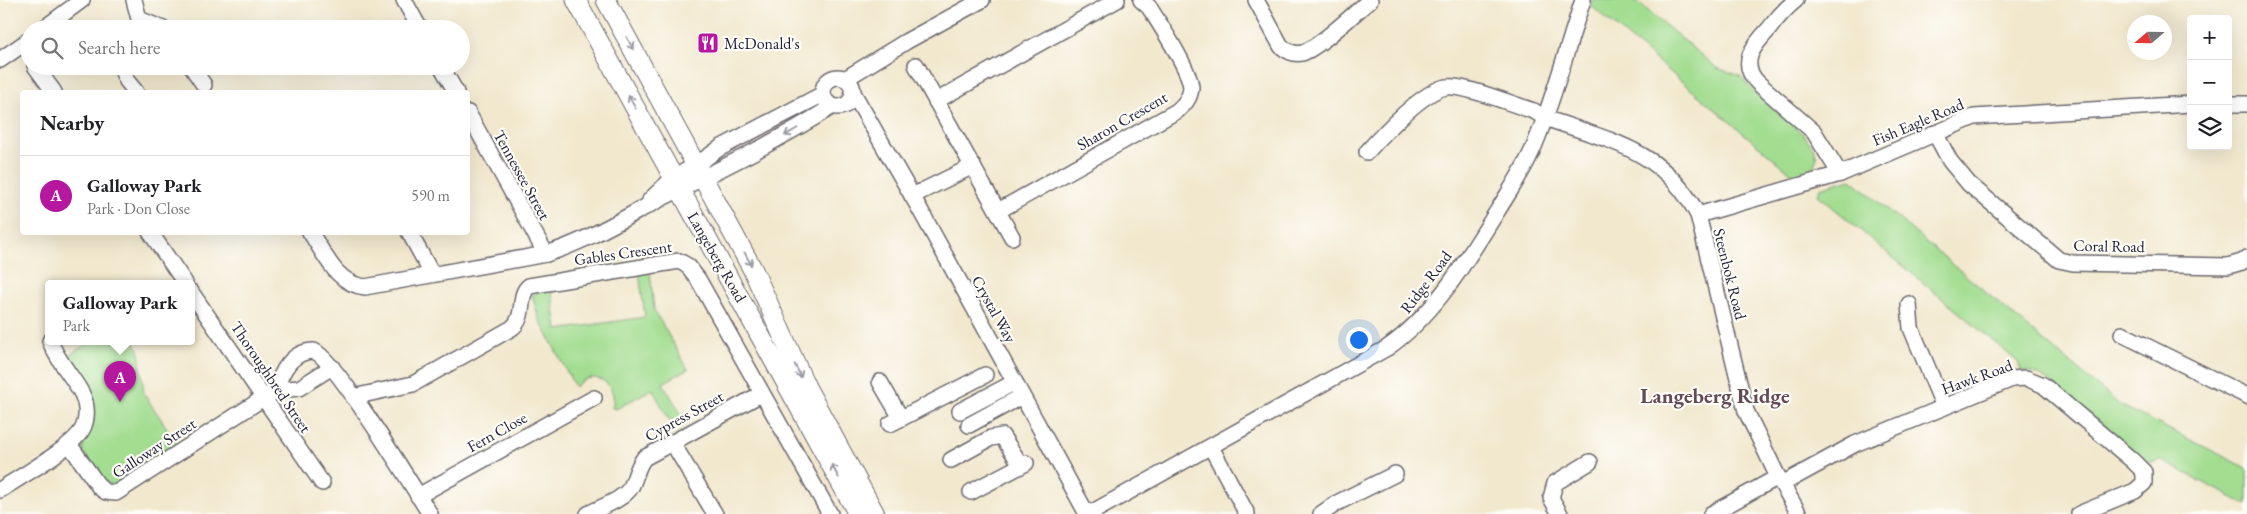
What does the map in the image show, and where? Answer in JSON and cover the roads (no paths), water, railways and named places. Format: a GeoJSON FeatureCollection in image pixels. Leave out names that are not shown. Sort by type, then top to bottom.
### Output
{"type":"FeatureCollection","features":[{"type":"Feature","properties":{"kind":"main road","name":"Langeberg Road"},"geometry":{"type":"LineString","coordinates":[[576,0],[676,184],[750,314],[858,514]]}},
{"type":"Feature","properties":{"kind":"main road","name":"Langeberg Road"},"geometry":{"type":"LineString","coordinates":[[606,0],[753,270],[806,387],[875,514]]}},
{"type":"Feature","properties":{"kind":"street"},"geometry":{"type":"LineString","coordinates":[[55,20],[82,0]]}},
{"type":"Feature","properties":{"kind":"street"},"geometry":{"type":"LineString","coordinates":[[134,0],[134,20]]}},
{"type":"Feature","properties":{"kind":"street"},"geometry":{"type":"LineString","coordinates":[[404,0],[415,20]]}},
{"type":"Feature","properties":{"kind":"street"},"geometry":{"type":"LineString","coordinates":[[312,235],[336,272],[352,284],[365,287],[546,254],[568,247],[636,214],[676,184],[790,133],[845,93],[862,69],[900,45],[982,0]]}},
{"type":"Feature","properties":{"kind":"street"},"geometry":{"type":"LineString","coordinates":[[936,101],[1117,0]]}},
{"type":"Feature","properties":{"kind":"street","name":"Sharon Crescent"},"geometry":{"type":"LineString","coordinates":[[998,211],[1169,116],[1185,104],[1191,88],[1188,74],[1150,7],[1141,0]]}},
{"type":"Feature","properties":{"kind":"street"},"geometry":{"type":"LineString","coordinates":[[1256,0],[1281,46],[1287,51],[1298,54],[1313,47],[1370,0]]}},
{"type":"Feature","properties":{"kind":"street","name":"Ridge Road"},"geometry":{"type":"LineString","coordinates":[[1088,514],[1388,348],[1416,326],[1440,297],[1486,230],[1523,170],[1545,118],[1583,0]]}},
{"type":"Feature","properties":{"kind":"street"},"geometry":{"type":"LineString","coordinates":[[1796,0],[1782,13],[1754,46],[1749,56],[1750,72],[1758,83],[1814,132],[1840,174]]}},
{"type":"Feature","properties":{"kind":"street"},"geometry":{"type":"LineString","coordinates":[[0,60],[20,50]]}},
{"type":"Feature","properties":{"kind":"street"},"geometry":{"type":"LineString","coordinates":[[916,65],[1012,237]]}},
{"type":"Feature","properties":{"kind":"street"},"geometry":{"type":"LineString","coordinates":[[42,75],[53,90]]}},
{"type":"Feature","properties":{"kind":"street"},"geometry":{"type":"LineString","coordinates":[[124,75],[134,90]]}},
{"type":"Feature","properties":{"kind":"street"},"geometry":{"type":"LineString","coordinates":[[197,75],[204,85]]}},
{"type":"Feature","properties":{"kind":"street"},"geometry":{"type":"LineString","coordinates":[[446,75],[455,90]]}},
{"type":"Feature","properties":{"kind":"street"},"geometry":{"type":"LineString","coordinates":[[700,172],[720,148],[823,94],[824,86],[829,80],[837,77],[845,93]]}},
{"type":"Feature","properties":{"kind":"street","name":"Steenbok Road"},"geometry":{"type":"LineString","coordinates":[[1367,152],[1386,131],[1429,95],[1447,87],[1466,89],[1534,111],[1545,118],[1629,147],[1654,161],[1676,181],[1698,215],[1746,411],[1799,514]]}},
{"type":"Feature","properties":{"kind":"street","name":"Crystal Way"},"geometry":{"type":"LineString","coordinates":[[823,94],[826,101],[845,93],[869,122],[1088,514]]}},
{"type":"Feature","properties":{"kind":"street","name":"Fish Eagle Road"},"geometry":{"type":"LineString","coordinates":[[1698,215],[1840,174],[1967,119],[1981,116],[2187,104]]}},
{"type":"Feature","properties":{"kind":"street"},"geometry":{"type":"LineString","coordinates":[[2232,104],[2247,104]]}},
{"type":"Feature","properties":{"kind":"street","name":"Tennessee Street"},"geometry":{"type":"LineString","coordinates":[[470,117],[546,254]]}},
{"type":"Feature","properties":{"kind":"street","name":"Coral Road"},"geometry":{"type":"LineString","coordinates":[[1935,133],[1950,161],[1970,184],[2059,260],[2073,263],[2228,266],[2242,262],[2247,258]]}},
{"type":"Feature","properties":{"kind":"street"},"geometry":{"type":"LineString","coordinates":[[912,196],[973,166]]}},
{"type":"Feature","properties":{"kind":"street"},"geometry":{"type":"LineString","coordinates":[[152,235],[183,280]]}},
{"type":"Feature","properties":{"kind":"street"},"geometry":{"type":"LineString","coordinates":[[411,235],[432,274]]}},
{"type":"Feature","properties":{"kind":"street","name":"Gables Crescent"},"geometry":{"type":"LineString","coordinates":[[353,397],[413,384],[512,328],[521,318],[524,294],[529,286],[676,261],[688,266],[698,279],[830,514]]}},
{"type":"Feature","properties":{"kind":"street","name":"Thoroughbred Street"},"geometry":{"type":"LineString","coordinates":[[195,297],[270,394],[322,483]]}},
{"type":"Feature","properties":{"kind":"street"},"geometry":{"type":"LineString","coordinates":[[1909,304],[1911,328],[1944,407]]}},
{"type":"Feature","properties":{"kind":"street"},"geometry":{"type":"LineString","coordinates":[[2122,334],[2247,396]]}},
{"type":"Feature","properties":{"kind":"street"},"geometry":{"type":"LineString","coordinates":[[0,490],[69,444],[83,429],[86,410],[81,394],[56,356],[52,345]]}},
{"type":"Feature","properties":{"kind":"street"},"geometry":{"type":"LineString","coordinates":[[270,394],[285,366],[309,351],[319,353],[332,367],[353,397],[430,514]]}},
{"type":"Feature","properties":{"kind":"street"},"geometry":{"type":"LineString","coordinates":[[270,394],[299,388],[332,367]]}},
{"type":"Feature","properties":{"kind":"street"},"geometry":{"type":"LineString","coordinates":[[880,382],[896,421],[985,375]]}},
{"type":"Feature","properties":{"kind":"street","name":"Hawk Road"},"geometry":{"type":"LineString","coordinates":[[1711,514],[1855,444],[2020,378],[2034,380],[2043,385],[2144,472],[2144,483],[2135,491],[2079,514]]}},
{"type":"Feature","properties":{"kind":"street"},"geometry":{"type":"LineString","coordinates":[[960,411],[1015,382]]}},
{"type":"Feature","properties":{"kind":"street","name":"Galloway Street"},"geometry":{"type":"LineString","coordinates":[[69,444],[100,488],[106,492],[116,494],[270,394]]}},
{"type":"Feature","properties":{"kind":"street","name":"Cypress Street"},"geometry":{"type":"LineString","coordinates":[[588,514],[623,495],[630,488],[638,465],[644,458],[761,394]]}},
{"type":"Feature","properties":{"kind":"street"},"geometry":{"type":"LineString","coordinates":[[950,394],[980,443]]}},
{"type":"Feature","properties":{"kind":"street"},"geometry":{"type":"LineString","coordinates":[[992,395],[999,408]]}},
{"type":"Feature","properties":{"kind":"street"},"geometry":{"type":"LineString","coordinates":[[969,425],[1022,396]]}},
{"type":"Feature","properties":{"kind":"street","name":"Fern Close"},"geometry":{"type":"LineString","coordinates":[[418,496],[594,398]]}},
{"type":"Feature","properties":{"kind":"street"},"geometry":{"type":"LineString","coordinates":[[950,460],[980,443],[1002,436],[1023,464],[971,492]]}},
{"type":"Feature","properties":{"kind":"street"},"geometry":{"type":"LineString","coordinates":[[672,442],[715,514]]}},
{"type":"Feature","properties":{"kind":"street"},"geometry":{"type":"LineString","coordinates":[[1210,447],[1247,514]]}},
{"type":"Feature","properties":{"kind":"street"},"geometry":{"type":"LineString","coordinates":[[1560,514],[1551,498],[1552,488],[1555,483],[1590,462]]}},
{"type":"Feature","properties":{"kind":"street"},"geometry":{"type":"LineString","coordinates":[[1321,514],[1337,503],[1395,474]]}},
{"type":"Feature","properties":{"kind":"place","name":"McDonald's"},"geometry":{"type":"Point","coordinates":[708,43]}},
{"type":"Feature","properties":{"kind":"place","name":"Galloway Park"},"geometry":{"type":"Point","coordinates":[120,402]}},
{"type":"Feature","properties":{"kind":"district","name":"Langeberg Ridge"},"geometry":{"type":"Point","coordinates":[1715,395]}}]}
